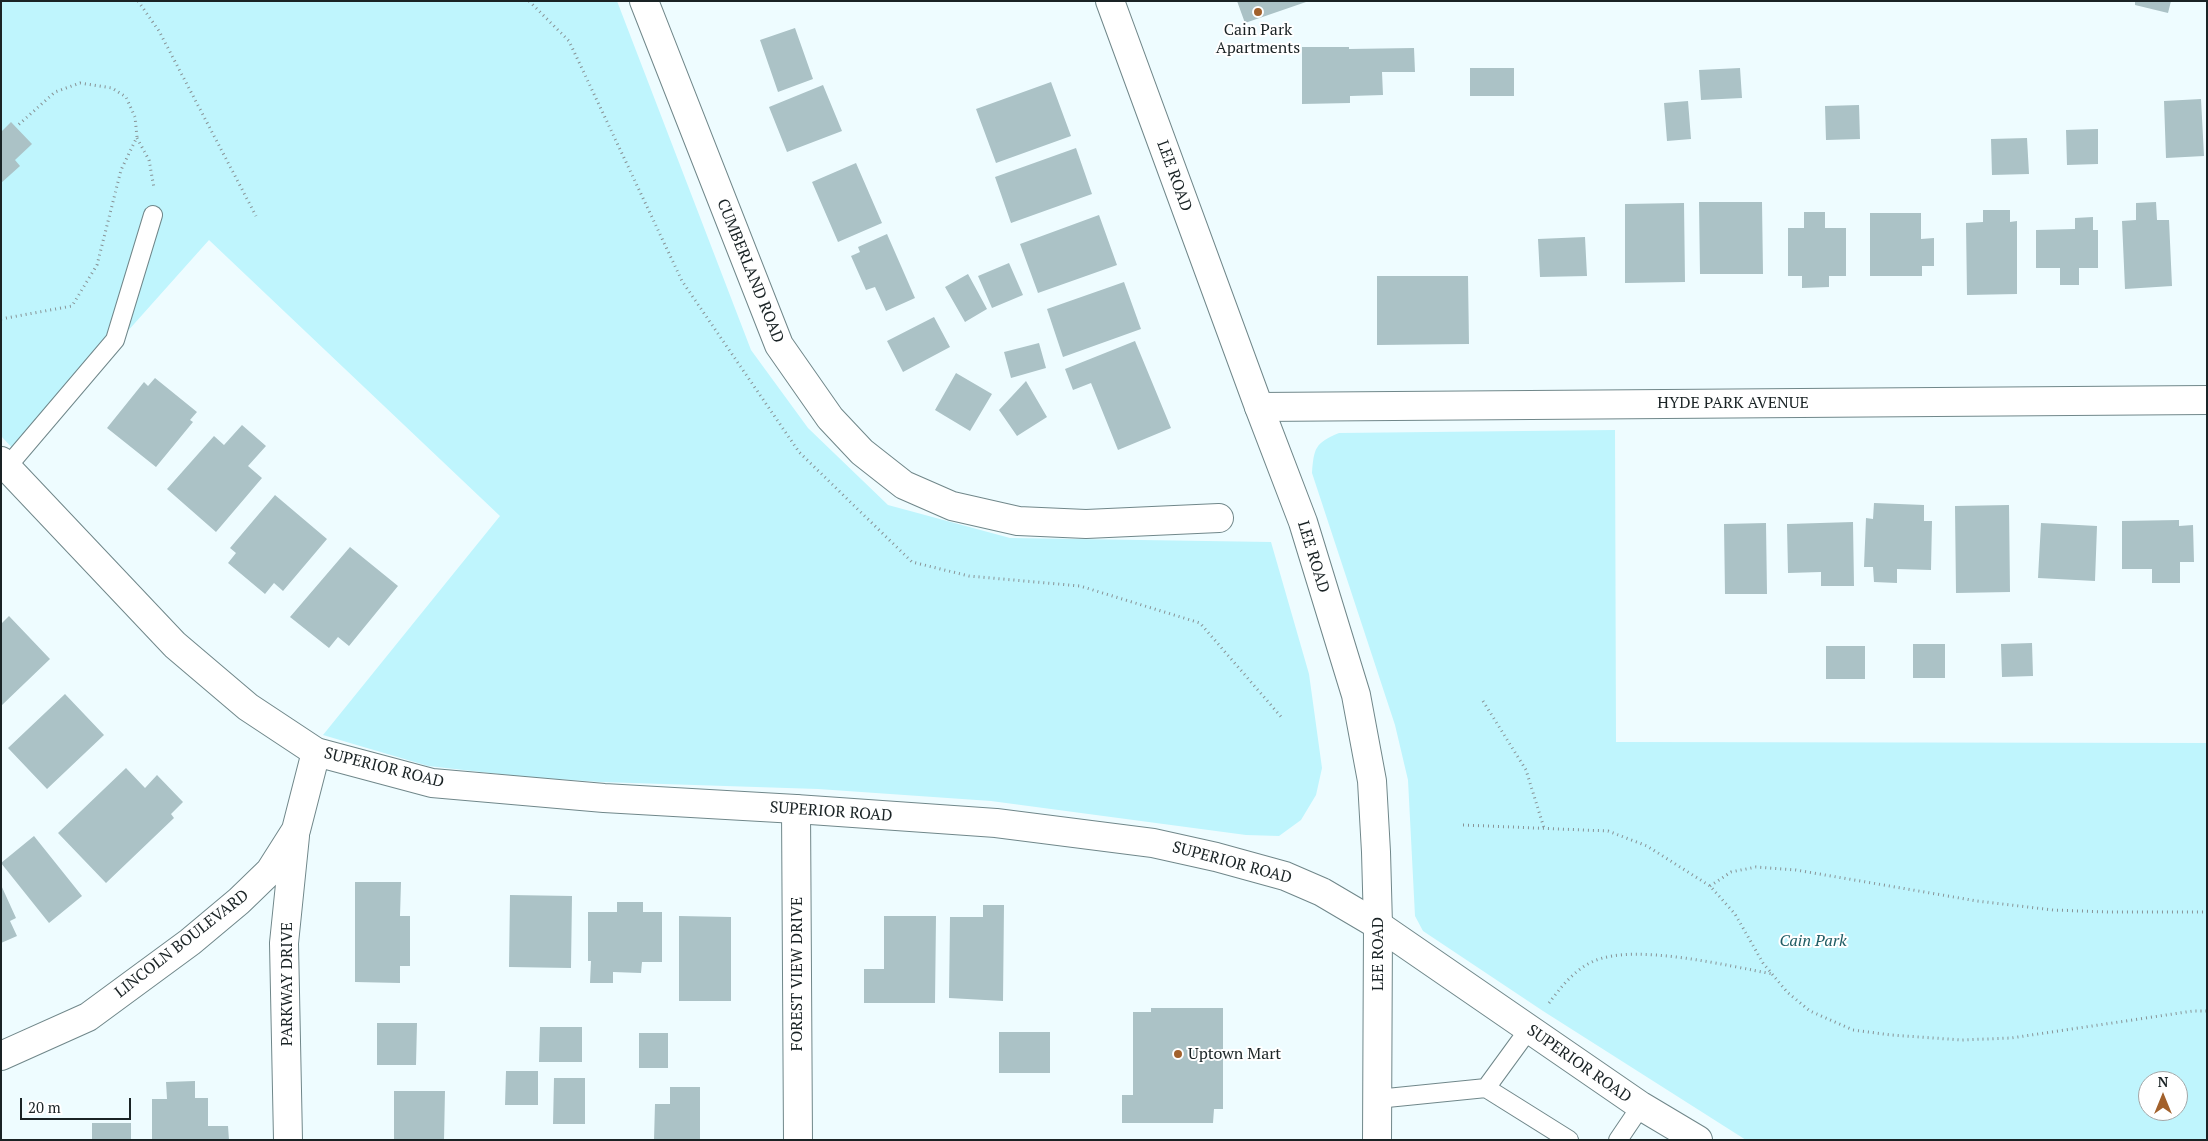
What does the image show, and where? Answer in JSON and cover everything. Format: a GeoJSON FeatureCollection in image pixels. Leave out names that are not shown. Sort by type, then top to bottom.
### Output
{"type":"FeatureCollection","features":[{"type":"Feature","properties":{"kind":"street","name":"CUMBERLAND ROAD"},"geometry":{"type":"LineString","coordinates":[[644,1],[779,345],[830,418],[862,452],[904,485],[952,506],[1018,521],[1086,524],[1219,518]]}},
{"type":"Feature","properties":{"kind":"street","name":"LEE ROAD"},"geometry":{"type":"LineString","coordinates":[[1110,1],[1258,407],[1303,522],[1356,696],[1372,781],[1378,925],[1377,1140]]}},
{"type":"Feature","properties":{"kind":"street","name":"HYDE PARK AVENUE"},"geometry":{"type":"LineString","coordinates":[[1258,407],[2207,400]]}},
{"type":"Feature","properties":{"kind":"street","name":"SUPERIOR ROAD"},"geometry":{"type":"LineString","coordinates":[[4,464],[175,645],[248,706],[316,752],[432,783],[604,798],[796,809],[996,824],[1154,843],[1216,857],[1300,881],[1378,925],[1641,1106],[1698,1140]]}},
{"type":"Feature","properties":{"kind":"street","name":"LINCOLN BOULEVARD"},"geometry":{"type":"LineString","coordinates":[[1,1056],[88,1017],[190,942],[239,901],[270,871],[296,830],[316,752]]}},
{"type":"Feature","properties":{"kind":"street","name":"FOREST VIEW DRIVE"},"geometry":{"type":"LineString","coordinates":[[796,809],[798,1140]]}},
{"type":"Feature","properties":{"kind":"street","name":"PARKWAY DRIVE"},"geometry":{"type":"LineString","coordinates":[[288,1140],[284,943],[296,830]]}},
{"type":"Feature","properties":{"kind":"lane"},"geometry":{"type":"LineString","coordinates":[[4,464],[115,340],[152,215]]}},
{"type":"Feature","properties":{"kind":"lane"},"geometry":{"type":"LineString","coordinates":[[1486,1088],[1529,1029]]}},
{"type":"Feature","properties":{"kind":"lane"},"geometry":{"type":"LineString","coordinates":[[1378,1099],[1486,1088],[1568,1140]]}},
{"type":"Feature","properties":{"kind":"lane"},"geometry":{"type":"LineString","coordinates":[[1618,1140],[1641,1106]]}},
{"type":"Feature","properties":{"kind":"path"},"geometry":{"type":"LineString","coordinates":[[138,1],[159,31],[256,216]]}},
{"type":"Feature","properties":{"kind":"path"},"geometry":{"type":"LineString","coordinates":[[16,127],[55,92],[80,83],[112,88],[126,97],[135,117],[137,137],[149,160],[155,195]]}},
{"type":"Feature","properties":{"kind":"path"},"geometry":{"type":"LineString","coordinates":[[1,319],[72,306],[97,264],[121,170],[137,137]]}},
{"type":"Feature","properties":{"kind":"path"},"geometry":{"type":"LineString","coordinates":[[1483,701],[1526,770],[1544,828]]}},
{"type":"Feature","properties":{"kind":"path"},"geometry":{"type":"LineString","coordinates":[[1463,825],[1608,831],[1647,846],[1710,886],[1735,914],[1763,963],[1788,992],[1810,1011],[1853,1030],[1891,1035],[1962,1040],[2011,1038],[2193,1011],[2207,1011]]}},
{"type":"Feature","properties":{"kind":"path"},"geometry":{"type":"LineString","coordinates":[[1710,886],[1732,872],[1756,867],[1796,870],[1967,900],[2053,910],[2207,912]]}},
{"type":"Feature","properties":{"kind":"path"},"geometry":{"type":"LineString","coordinates":[[1548,1004],[1566,981],[1594,961],[1618,956],[1667,956],[1773,974]]}},
{"type":"Feature","properties":{"kind":"green space"},"geometry":{"type":"Polygon","coordinates":[[[1,1],[617,1],[751,350],[808,428],[888,505],[1010,538],[1271,542],[1309,674],[1322,768],[1316,795],[1301,820],[1279,836],[1246,835],[991,801],[818,789],[601,782],[526,777],[428,766],[323,735],[500,516],[209,240],[18,454],[1,436],[1,1]]]}},
{"type":"Feature","properties":{"kind":"green space","name":"Cain Park"},"geometry":{"type":"Polygon","coordinates":[[[1615,430],[1616,742],[2207,743],[2207,1140],[1746,1140],[1543,1011],[1423,931],[1415,916],[1408,780],[1395,725],[1312,473],[1315,452],[1320,443],[1339,433],[1615,430]]]}},
{"type":"Feature","properties":{"kind":"building","name":"Cain Park Apartments"},"geometry":{"type":"Polygon","coordinates":[[[1237,1],[1306,1],[1306,2],[1245,23],[1237,1]]]}},
{"type":"Feature","properties":{"kind":"building"},"geometry":{"type":"Polygon","coordinates":[[[2135,1],[2171,1],[2168,13],[2135,5],[2135,1]]]}},
{"type":"Feature","properties":{"kind":"building"},"geometry":{"type":"Polygon","coordinates":[[[795,28],[813,79],[778,92],[760,40],[795,28]]]}},
{"type":"Feature","properties":{"kind":"building"},"geometry":{"type":"Polygon","coordinates":[[[1302,47],[1349,47],[1349,49],[1414,48],[1415,72],[1382,72],[1383,95],[1350,96],[1350,103],[1302,104],[1302,47]]]}},
{"type":"Feature","properties":{"kind":"building"},"geometry":{"type":"Polygon","coordinates":[[[1470,68],[1514,68],[1514,96],[1470,96],[1470,68]]]}},
{"type":"Feature","properties":{"kind":"building"},"geometry":{"type":"Polygon","coordinates":[[[1740,68],[1742,98],[1701,100],[1699,70],[1740,68]]]}},
{"type":"Feature","properties":{"kind":"building"},"geometry":{"type":"Polygon","coordinates":[[[1051,82],[1071,136],[996,163],[976,109],[1051,82]]]}},
{"type":"Feature","properties":{"kind":"building"},"geometry":{"type":"Polygon","coordinates":[[[823,85],[842,131],[787,152],[769,107],[823,85]]]}},
{"type":"Feature","properties":{"kind":"building"},"geometry":{"type":"Polygon","coordinates":[[[2201,99],[2204,156],[2166,158],[2164,101],[2201,99]]]}},
{"type":"Feature","properties":{"kind":"building"},"geometry":{"type":"Polygon","coordinates":[[[1688,101],[1691,139],[1667,141],[1664,103],[1688,101]]]}},
{"type":"Feature","properties":{"kind":"building"},"geometry":{"type":"Polygon","coordinates":[[[1859,105],[1860,139],[1826,140],[1825,106],[1859,105]]]}},
{"type":"Feature","properties":{"kind":"building"},"geometry":{"type":"Polygon","coordinates":[[[11,122],[32,144],[15,160],[20,166],[1,183],[1,132],[11,122]]]}},
{"type":"Feature","properties":{"kind":"building"},"geometry":{"type":"Polygon","coordinates":[[[2098,129],[2098,164],[2067,165],[2066,130],[2098,129]]]}},
{"type":"Feature","properties":{"kind":"building"},"geometry":{"type":"Polygon","coordinates":[[[2027,138],[2029,174],[1992,175],[1991,139],[2027,138]]]}},
{"type":"Feature","properties":{"kind":"building"},"geometry":{"type":"Polygon","coordinates":[[[1076,148],[1092,194],[1011,223],[995,177],[1076,148]]]}},
{"type":"Feature","properties":{"kind":"building"},"geometry":{"type":"Polygon","coordinates":[[[856,163],[882,223],[838,242],[812,182],[856,163]]]}},
{"type":"Feature","properties":{"kind":"building"},"geometry":{"type":"Polygon","coordinates":[[[1699,202],[1762,202],[1763,274],[1700,274],[1699,202]]]}},
{"type":"Feature","properties":{"kind":"building"},"geometry":{"type":"Polygon","coordinates":[[[2156,202],[2157,220],[2169,220],[2172,286],[2125,289],[2122,221],[2136,220],[2136,203],[2156,202]]]}},
{"type":"Feature","properties":{"kind":"building"},"geometry":{"type":"Polygon","coordinates":[[[1684,203],[1685,282],[1625,283],[1625,204],[1684,203]]]}},
{"type":"Feature","properties":{"kind":"building"},"geometry":{"type":"Polygon","coordinates":[[[1983,210],[2010,210],[2010,222],[2017,221],[2017,294],[1967,295],[1966,223],[1983,222],[1983,210]]]}},
{"type":"Feature","properties":{"kind":"building"},"geometry":{"type":"Polygon","coordinates":[[[1804,212],[1825,212],[1825,228],[1846,228],[1846,276],[1829,276],[1829,287],[1802,288],[1802,276],[1788,276],[1788,228],[1804,228],[1804,212]]]}},
{"type":"Feature","properties":{"kind":"building"},"geometry":{"type":"Polygon","coordinates":[[[1870,213],[1921,213],[1921,239],[1934,238],[1934,266],[1922,266],[1922,276],[1870,276],[1870,213]]]}},
{"type":"Feature","properties":{"kind":"building"},"geometry":{"type":"Polygon","coordinates":[[[1099,215],[1117,265],[1038,293],[1020,244],[1099,215]]]}},
{"type":"Feature","properties":{"kind":"building"},"geometry":{"type":"Polygon","coordinates":[[[2093,217],[2093,230],[2098,230],[2098,268],[2079,268],[2079,285],[2060,285],[2060,268],[2036,268],[2036,230],[2075,229],[2075,218],[2093,217]]]}},
{"type":"Feature","properties":{"kind":"building"},"geometry":{"type":"Polygon","coordinates":[[[887,234],[915,298],[886,311],[875,287],[866,290],[851,256],[860,252],[858,247],[887,234]]]}},
{"type":"Feature","properties":{"kind":"building"},"geometry":{"type":"Polygon","coordinates":[[[1585,237],[1587,276],[1540,277],[1538,239],[1585,237]]]}},
{"type":"Feature","properties":{"kind":"building"},"geometry":{"type":"Polygon","coordinates":[[[1009,263],[1023,295],[992,308],[978,276],[1009,263]]]}},
{"type":"Feature","properties":{"kind":"building"},"geometry":{"type":"Polygon","coordinates":[[[968,274],[987,309],[965,322],[945,287],[968,274]]]}},
{"type":"Feature","properties":{"kind":"building"},"geometry":{"type":"Polygon","coordinates":[[[1377,276],[1468,276],[1469,344],[1377,345],[1377,276]]]}},
{"type":"Feature","properties":{"kind":"building"},"geometry":{"type":"Polygon","coordinates":[[[1124,282],[1141,329],[1063,357],[1047,309],[1124,282]]]}},
{"type":"Feature","properties":{"kind":"building"},"geometry":{"type":"Polygon","coordinates":[[[934,317],[950,347],[903,372],[887,341],[934,317]]]}},
{"type":"Feature","properties":{"kind":"building"},"geometry":{"type":"Polygon","coordinates":[[[1135,341],[1171,428],[1118,450],[1091,383],[1073,390],[1065,369],[1135,341]]]}},
{"type":"Feature","properties":{"kind":"building"},"geometry":{"type":"Polygon","coordinates":[[[1039,343],[1046,368],[1011,378],[1004,352],[1039,343]]]}},
{"type":"Feature","properties":{"kind":"building"},"geometry":{"type":"Polygon","coordinates":[[[956,373],[992,394],[970,431],[935,410],[956,373]]]}},
{"type":"Feature","properties":{"kind":"building"},"geometry":{"type":"Polygon","coordinates":[[[155,378],[197,412],[190,420],[193,422],[156,467],[107,428],[144,382],[148,386],[155,378]]]}},
{"type":"Feature","properties":{"kind":"building"},"geometry":{"type":"Polygon","coordinates":[[[1026,381],[1047,417],[1017,436],[999,410],[1026,381]]]}},
{"type":"Feature","properties":{"kind":"building"},"geometry":{"type":"Polygon","coordinates":[[[242,425],[266,446],[248,466],[262,478],[216,532],[167,489],[214,436],[224,445],[242,425]]]}},
{"type":"Feature","properties":{"kind":"building"},"geometry":{"type":"Polygon","coordinates":[[[275,495],[327,539],[283,591],[274,583],[265,594],[228,563],[236,553],[230,548],[275,495]]]}},
{"type":"Feature","properties":{"kind":"building"},"geometry":{"type":"Polygon","coordinates":[[[1874,503],[1924,505],[1924,521],[1932,521],[1931,570],[1897,569],[1897,583],[1874,582],[1873,567],[1864,567],[1866,518],[1873,519],[1874,503]]]}},
{"type":"Feature","properties":{"kind":"building"},"geometry":{"type":"Polygon","coordinates":[[[2009,505],[2010,592],[1956,593],[1955,506],[2009,505]]]}},
{"type":"Feature","properties":{"kind":"building"},"geometry":{"type":"Polygon","coordinates":[[[2179,520],[2179,526],[2193,525],[2194,562],[2180,562],[2180,583],[2152,583],[2152,569],[2122,569],[2122,521],[2179,520]]]}},
{"type":"Feature","properties":{"kind":"building"},"geometry":{"type":"Polygon","coordinates":[[[1853,522],[1854,586],[1821,586],[1821,572],[1788,573],[1787,524],[1853,522]]]}},
{"type":"Feature","properties":{"kind":"building"},"geometry":{"type":"Polygon","coordinates":[[[1766,523],[1767,594],[1725,594],[1724,524],[1766,523]]]}},
{"type":"Feature","properties":{"kind":"building"},"geometry":{"type":"Polygon","coordinates":[[[2041,523],[2097,526],[2095,581],[2038,578],[2041,523]]]}},
{"type":"Feature","properties":{"kind":"building"},"geometry":{"type":"Polygon","coordinates":[[[350,547],[398,586],[349,646],[338,637],[329,648],[290,617],[350,547]]]}},
{"type":"Feature","properties":{"kind":"building"},"geometry":{"type":"Polygon","coordinates":[[[9,616],[50,659],[1,706],[1,624],[9,616]]]}},
{"type":"Feature","properties":{"kind":"building"},"geometry":{"type":"Polygon","coordinates":[[[2032,643],[2033,676],[2002,677],[2001,644],[2032,643]]]}},
{"type":"Feature","properties":{"kind":"building"},"geometry":{"type":"Polygon","coordinates":[[[1913,644],[1945,644],[1945,678],[1913,678],[1913,644]]]}},
{"type":"Feature","properties":{"kind":"building"},"geometry":{"type":"Polygon","coordinates":[[[1826,646],[1865,646],[1865,679],[1826,679],[1826,646]]]}},
{"type":"Feature","properties":{"kind":"building"},"geometry":{"type":"Polygon","coordinates":[[[65,694],[104,735],[47,789],[8,748],[65,694]]]}},
{"type":"Feature","properties":{"kind":"building"},"geometry":{"type":"Polygon","coordinates":[[[126,768],[145,788],[157,775],[183,802],[171,814],[174,818],[106,883],[58,833],[126,768]]]}},
{"type":"Feature","properties":{"kind":"building"},"geometry":{"type":"Polygon","coordinates":[[[34,836],[82,896],[49,923],[1,863],[34,836]]]}},
{"type":"Feature","properties":{"kind":"building"},"geometry":{"type":"Polygon","coordinates":[[[355,882],[401,882],[400,916],[410,916],[410,966],[400,966],[400,983],[355,982],[355,882]]]}},
{"type":"Feature","properties":{"kind":"building"},"geometry":{"type":"Polygon","coordinates":[[[1,885],[16,918],[10,921],[17,936],[1,943],[1,885]]]}},
{"type":"Feature","properties":{"kind":"building"},"geometry":{"type":"Polygon","coordinates":[[[510,895],[572,896],[571,968],[509,967],[510,895]]]}},
{"type":"Feature","properties":{"kind":"building"},"geometry":{"type":"Polygon","coordinates":[[[617,902],[643,902],[643,912],[662,912],[662,962],[642,962],[641,973],[613,972],[613,983],[590,983],[591,961],[588,961],[588,912],[617,912],[617,902]]]}},
{"type":"Feature","properties":{"kind":"building"},"geometry":{"type":"Polygon","coordinates":[[[983,905],[1004,905],[1003,1001],[949,998],[950,917],[983,917],[983,905]]]}},
{"type":"Feature","properties":{"kind":"building"},"geometry":{"type":"Polygon","coordinates":[[[679,916],[731,917],[731,1001],[679,1001],[679,916]]]}},
{"type":"Feature","properties":{"kind":"building"},"geometry":{"type":"Polygon","coordinates":[[[884,916],[936,916],[935,1003],[864,1003],[864,969],[884,969],[884,916]]]}},
{"type":"Feature","properties":{"kind":"building","name":"Uptown Mart"},"geometry":{"type":"Polygon","coordinates":[[[1151,1008],[1223,1008],[1223,1109],[1214,1109],[1213,1123],[1122,1123],[1122,1095],[1133,1095],[1133,1012],[1151,1012],[1151,1008]]]}},
{"type":"Feature","properties":{"kind":"building"},"geometry":{"type":"Polygon","coordinates":[[[377,1023],[417,1023],[416,1065],[377,1065],[377,1023]]]}},
{"type":"Feature","properties":{"kind":"building"},"geometry":{"type":"Polygon","coordinates":[[[540,1027],[582,1027],[582,1062],[539,1062],[540,1027]]]}},
{"type":"Feature","properties":{"kind":"building"},"geometry":{"type":"Polygon","coordinates":[[[999,1032],[1050,1032],[1050,1073],[999,1073],[999,1032]]]}},
{"type":"Feature","properties":{"kind":"building"},"geometry":{"type":"Polygon","coordinates":[[[639,1033],[668,1033],[668,1068],[639,1068],[639,1033]]]}},
{"type":"Feature","properties":{"kind":"building"},"geometry":{"type":"Polygon","coordinates":[[[506,1071],[538,1071],[538,1105],[505,1105],[506,1071]]]}},
{"type":"Feature","properties":{"kind":"building"},"geometry":{"type":"Polygon","coordinates":[[[554,1078],[585,1078],[585,1124],[553,1124],[554,1078]]]}},
{"type":"Feature","properties":{"kind":"building"},"geometry":{"type":"Polygon","coordinates":[[[195,1081],[195,1098],[208,1098],[208,1126],[228,1126],[229,1140],[152,1140],[152,1099],[167,1099],[166,1082],[195,1081]]]}},
{"type":"Feature","properties":{"kind":"building"},"geometry":{"type":"Polygon","coordinates":[[[670,1087],[700,1087],[700,1140],[654,1140],[655,1104],[670,1104],[670,1087]]]}},
{"type":"Feature","properties":{"kind":"building"},"geometry":{"type":"Polygon","coordinates":[[[394,1091],[445,1091],[444,1140],[394,1140],[394,1091]]]}},
{"type":"Feature","properties":{"kind":"building"},"geometry":{"type":"Polygon","coordinates":[[[92,1123],[131,1123],[131,1140],[92,1140],[92,1123]]]}},
{"type":"Feature","properties":{"kind":"place","name":"Cain Park Apartments"},"geometry":{"type":"Point","coordinates":[1258,12]}},
{"type":"Feature","properties":{"kind":"place","name":"Uptown Mart"},"geometry":{"type":"Point","coordinates":[1178,1054]}}]}
